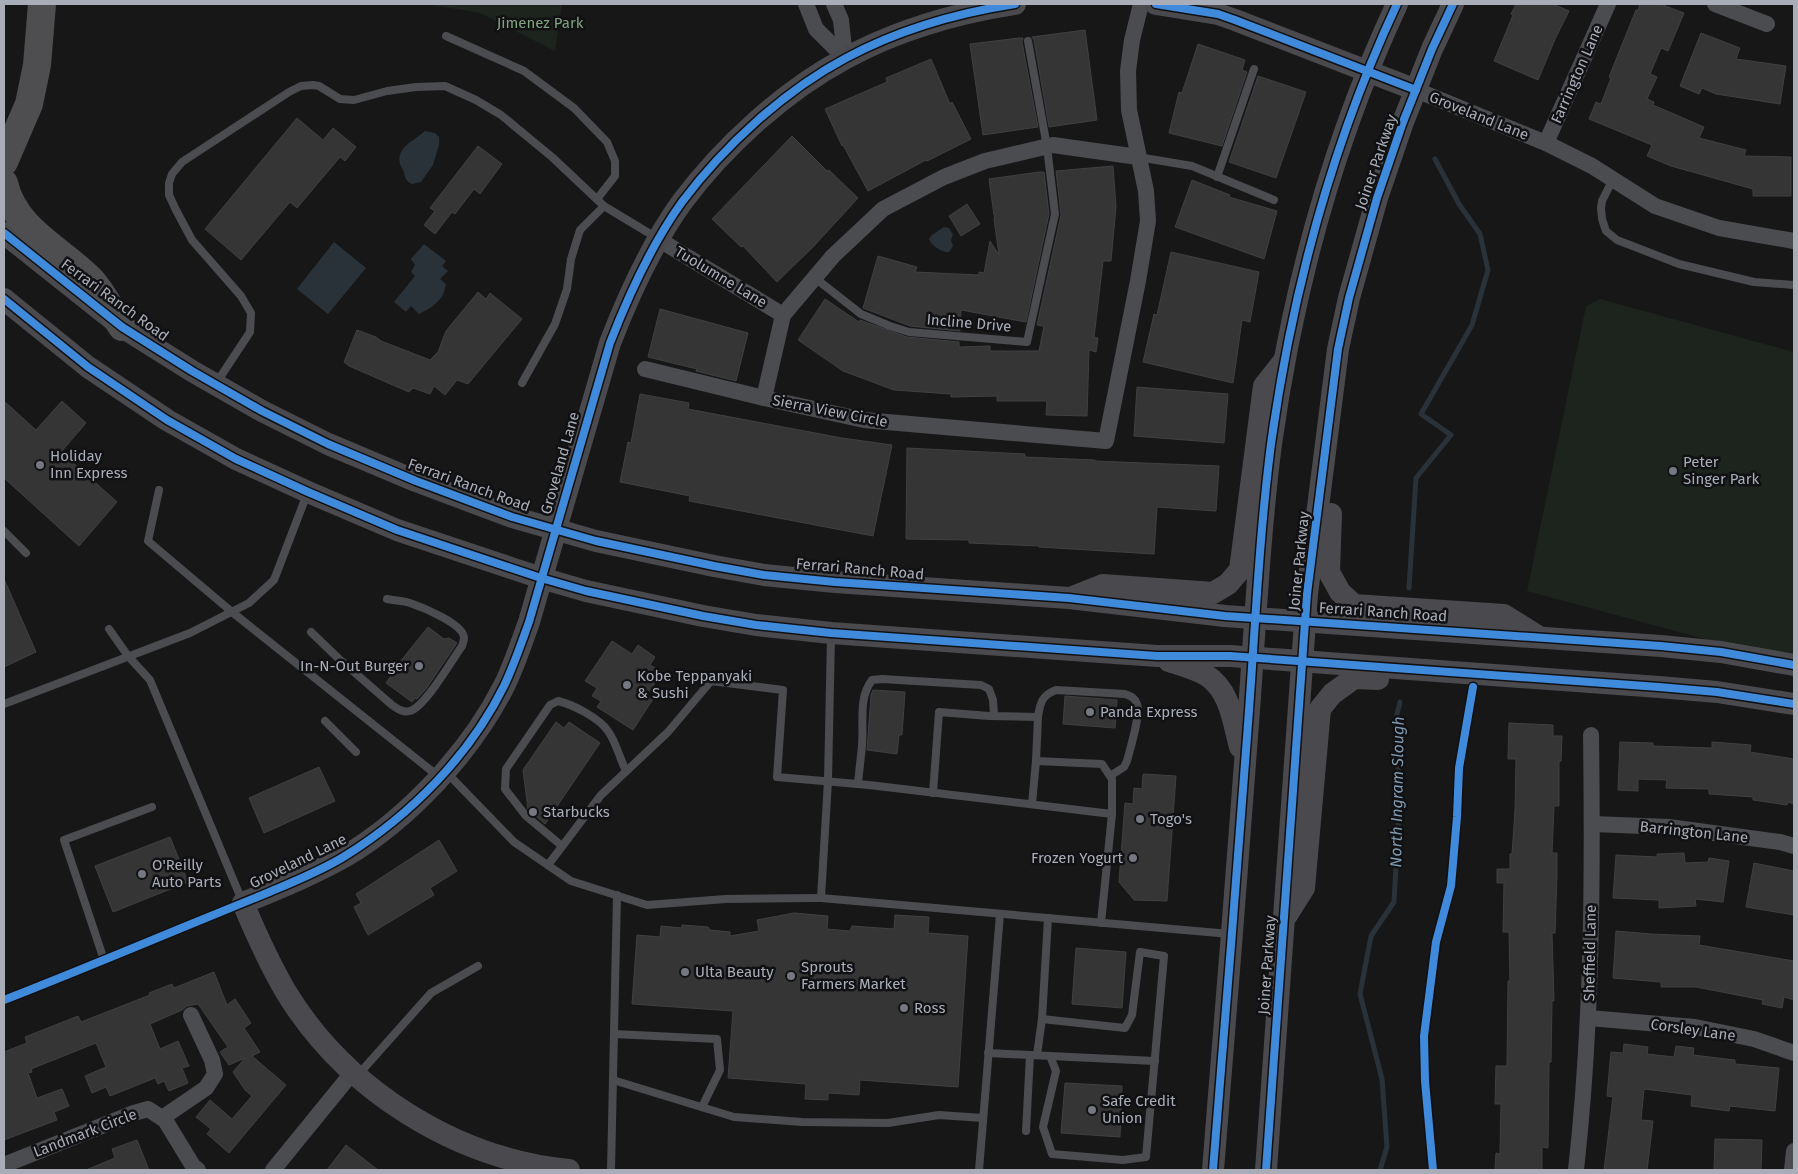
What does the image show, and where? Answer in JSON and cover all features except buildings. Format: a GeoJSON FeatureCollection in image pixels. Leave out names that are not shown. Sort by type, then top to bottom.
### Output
{"type":"FeatureCollection","features":[{"type":"Feature","properties":{"kind":"highway"},"geometry":{"type":"LineString","coordinates":[[4,162],[29,104],[37,65],[42,4]]}},
{"type":"Feature","properties":{"kind":"highway"},"geometry":{"type":"LineString","coordinates":[[4,183],[6,193],[16,212],[29,229],[91,279],[122,327]]}},
{"type":"Feature","properties":{"kind":"main road","name":"Groveland Lane"},"geometry":{"type":"LineString","coordinates":[[243,903],[282,887],[345,856],[376,834],[413,804],[443,775],[485,719],[504,686],[517,655],[610,343],[627,299],[658,239],[710,168],[770,110],[845,58],[930,23],[982,9],[1015,4]]}},
{"type":"Feature","properties":{"kind":"main road","name":"Groveland Lane"},"geometry":{"type":"LineString","coordinates":[[1156,4],[1218,14],[1416,90]]}},
{"type":"Feature","properties":{"kind":"main road"},"geometry":{"type":"LineString","coordinates":[[1213,1170],[1264,511],[1271,444],[1285,359],[1314,228],[1367,70],[1397,4]]}},
{"type":"Feature","properties":{"kind":"main road","name":"Joiner Parkway"},"geometry":{"type":"LineString","coordinates":[[1266,1170],[1308,594],[1336,364],[1349,298],[1377,198],[1416,90],[1453,4]]}},
{"type":"Feature","properties":{"kind":"main road","name":"Ferrari Ranch Road"},"geometry":{"type":"LineString","coordinates":[[4,233],[122,327],[262,411],[328,444],[416,481],[512,517],[555,530],[662,556],[764,574],[835,582],[1069,598],[1212,615],[1539,637],[1712,652],[1794,665]]}},
{"type":"Feature","properties":{"kind":"main road"},"geometry":{"type":"LineString","coordinates":[[4,298],[88,367],[167,420],[236,459],[397,530],[586,591],[703,616],[756,625],[1157,656],[1230,656],[1717,692],[1794,704]]}},
{"type":"Feature","properties":{"kind":"main road"},"geometry":{"type":"LineString","coordinates":[[1069,598],[1103,585],[1213,593],[1228,584],[1240,570],[1264,386],[1285,359]]}},
{"type":"Feature","properties":{"kind":"main road"},"geometry":{"type":"LineString","coordinates":[[1336,364],[1328,572],[1340,592],[1354,605],[1504,615],[1539,637]]}},
{"type":"Feature","properties":{"kind":"main road"},"geometry":{"type":"LineString","coordinates":[[1157,656],[1205,675],[1220,688],[1229,704],[1245,764]]}},
{"type":"Feature","properties":{"kind":"main road"},"geometry":{"type":"LineString","coordinates":[[1285,918],[1304,888],[1320,709],[1332,694],[1354,678],[1562,693],[1585,682]]}},
{"type":"Feature","properties":{"kind":"main road"},"geometry":{"type":"LineString","coordinates":[[243,903],[259,941],[287,994],[325,1044],[354,1074],[414,1118],[447,1136],[515,1160],[569,1170]]}},
{"type":"Feature","properties":{"kind":"street"},"geometry":{"type":"LineString","coordinates":[[806,4],[816,29],[845,58]]}},
{"type":"Feature","properties":{"kind":"street"},"geometry":{"type":"LineString","coordinates":[[834,4],[841,20],[845,58]]}},
{"type":"Feature","properties":{"kind":"street"},"geometry":{"type":"LineString","coordinates":[[1138,157],[1129,110],[1128,71],[1132,40],[1141,4]]}},
{"type":"Feature","properties":{"kind":"street","name":"Farrington Lane"},"geometry":{"type":"LineString","coordinates":[[1546,143],[1608,4]]}},
{"type":"Feature","properties":{"kind":"street"},"geometry":{"type":"LineString","coordinates":[[1715,4],[1767,24]]}},
{"type":"Feature","properties":{"kind":"street","name":"Groveland Lane"},"geometry":{"type":"LineString","coordinates":[[1416,90],[1546,143],[1592,166],[1655,206],[1719,228],[1794,241]]}},
{"type":"Feature","properties":{"kind":"street","name":"Sierra View Circle"},"geometry":{"type":"LineString","coordinates":[[1053,145],[1138,157],[1146,191],[1148,221],[1106,441],[864,420],[764,398],[783,315],[833,256],[883,209],[944,177],[985,161],[1048,147],[1053,145]]}},
{"type":"Feature","properties":{"kind":"street","name":"Tuolumne Lane"},"geometry":{"type":"LineString","coordinates":[[658,239],[783,315]]}},
{"type":"Feature","properties":{"kind":"street"},"geometry":{"type":"LineString","coordinates":[[645,369],[764,398]]}},
{"type":"Feature","properties":{"kind":"street","name":"Sheffield Lane"},"geometry":{"type":"LineString","coordinates":[[1576,1170],[1589,1018],[1592,824],[1591,735]]}},
{"type":"Feature","properties":{"kind":"street","name":"Barrington Lane"},"geometry":{"type":"LineString","coordinates":[[1592,824],[1669,827],[1780,842],[1794,846]]}},
{"type":"Feature","properties":{"kind":"street"},"geometry":{"type":"LineString","coordinates":[[191,1015],[212,1060],[214,1074],[206,1088],[162,1118],[193,1166],[198,1170]]}},
{"type":"Feature","properties":{"kind":"street","name":"Corsley Lane"},"geometry":{"type":"LineString","coordinates":[[1589,1018],[1695,1027],[1754,1039],[1794,1052]]}},
{"type":"Feature","properties":{"kind":"street"},"geometry":{"type":"LineString","coordinates":[[273,1170],[354,1074]]}},
{"type":"Feature","properties":{"kind":"street","name":"Landmark Circle"},"geometry":{"type":"LineString","coordinates":[[4,1166],[134,1113],[148,1109],[162,1118]]}},
{"type":"Feature","properties":{"kind":"street"},"geometry":{"type":"LineString","coordinates":[[1792,1170],[1794,1151]]}},
{"type":"Feature","properties":{"kind":"lane"},"geometry":{"type":"LineString","coordinates":[[446,36],[524,71],[574,108],[607,142],[615,161],[615,176],[598,200]]}},
{"type":"Feature","properties":{"kind":"lane"},"geometry":{"type":"LineString","coordinates":[[1028,41],[1048,147]]}},
{"type":"Feature","properties":{"kind":"lane"},"geometry":{"type":"LineString","coordinates":[[1217,177],[1254,69]]}},
{"type":"Feature","properties":{"kind":"lane"},"geometry":{"type":"LineString","coordinates":[[215,384],[250,332],[251,313],[241,296],[192,240],[169,195],[169,183],[172,174],[182,162],[301,86],[319,86],[340,99],[354,100],[387,91],[445,86],[476,100],[501,116],[552,157],[604,206],[658,239]]}},
{"type":"Feature","properties":{"kind":"lane","name":"Incline Drive"},"geometry":{"type":"LineString","coordinates":[[815,278],[861,314],[909,332],[1027,342],[1056,214],[1048,147]]}},
{"type":"Feature","properties":{"kind":"lane"},"geometry":{"type":"LineString","coordinates":[[1138,157],[1192,166],[1274,200]]}},
{"type":"Feature","properties":{"kind":"lane"},"geometry":{"type":"LineString","coordinates":[[1613,179],[1602,200],[1601,208],[1606,231],[1617,240],[1679,264],[1754,282],[1794,285]]}},
{"type":"Feature","properties":{"kind":"lane"},"geometry":{"type":"LineString","coordinates":[[522,383],[555,324],[567,289],[570,259],[580,230],[604,206]]}},
{"type":"Feature","properties":{"kind":"lane"},"geometry":{"type":"LineString","coordinates":[[159,490],[148,541],[232,612],[443,775],[514,842],[571,881],[647,905],[726,899],[821,898],[1232,934]]}},
{"type":"Feature","properties":{"kind":"lane"},"geometry":{"type":"LineString","coordinates":[[4,704],[190,633],[249,603],[274,580],[308,492]]}},
{"type":"Feature","properties":{"kind":"lane"},"geometry":{"type":"LineString","coordinates":[[4,531],[26,553]]}},
{"type":"Feature","properties":{"kind":"lane"},"geometry":{"type":"LineString","coordinates":[[311,632],[392,705],[400,711],[411,711],[422,704],[462,646],[464,638],[461,630],[451,622],[412,603],[387,599]]}},
{"type":"Feature","properties":{"kind":"lane"},"geometry":{"type":"LineString","coordinates":[[109,630],[128,656],[150,680],[243,903]]}},
{"type":"Feature","properties":{"kind":"lane"},"geometry":{"type":"LineString","coordinates":[[821,898],[828,781],[831,632]]}},
{"type":"Feature","properties":{"kind":"lane"},"geometry":{"type":"LineString","coordinates":[[858,784],[863,704],[866,688],[872,680],[981,685],[989,689],[994,700],[994,716]]}},
{"type":"Feature","properties":{"kind":"lane"},"geometry":{"type":"LineString","coordinates":[[548,865],[601,795],[668,732],[711,681],[783,690],[777,777],[858,784],[1112,814]]}},
{"type":"Feature","properties":{"kind":"lane"},"geometry":{"type":"LineString","coordinates":[[1032,804],[1038,717],[1041,700],[1048,693],[1056,690],[1126,694],[1131,696],[1137,703],[1138,712],[1127,760],[1124,767],[1110,776]]}},
{"type":"Feature","properties":{"kind":"lane"},"geometry":{"type":"LineString","coordinates":[[562,846],[526,816],[505,789],[506,769],[550,705],[558,701],[571,704],[608,731],[626,771]]}},
{"type":"Feature","properties":{"kind":"lane"},"geometry":{"type":"LineString","coordinates":[[933,793],[939,712],[1038,717]]}},
{"type":"Feature","properties":{"kind":"lane"},"geometry":{"type":"LineString","coordinates":[[325,721],[356,752]]}},
{"type":"Feature","properties":{"kind":"lane"},"geometry":{"type":"LineString","coordinates":[[1036,761],[1102,764],[1112,779],[1112,814],[1101,923]]}},
{"type":"Feature","properties":{"kind":"lane"},"geometry":{"type":"LineString","coordinates":[[104,960],[64,840],[152,807]]}},
{"type":"Feature","properties":{"kind":"lane"},"geometry":{"type":"LineString","coordinates":[[612,1170],[617,895]]}},
{"type":"Feature","properties":{"kind":"lane","name":"Groveland Lane"},"geometry":{"type":"LineString","coordinates":[[4,1000],[243,903]]}},
{"type":"Feature","properties":{"kind":"lane"},"geometry":{"type":"LineString","coordinates":[[979,1170],[1000,914]]}},
{"type":"Feature","properties":{"kind":"lane"},"geometry":{"type":"LineString","coordinates":[[1026,1131],[1034,1055],[1042,1019],[1048,918]]}},
{"type":"Feature","properties":{"kind":"lane"},"geometry":{"type":"LineString","coordinates":[[1042,1019],[1125,1028],[1132,1014],[1140,952],[1164,956],[1146,1157],[1123,1160],[1052,1154],[1043,1127],[1056,1071],[1050,1056]]}},
{"type":"Feature","properties":{"kind":"lane"},"geometry":{"type":"LineString","coordinates":[[354,1074],[431,993],[478,966]]}},
{"type":"Feature","properties":{"kind":"lane"},"geometry":{"type":"LineString","coordinates":[[614,1034],[717,1039],[720,1070],[702,1107]]}},
{"type":"Feature","properties":{"kind":"lane"},"geometry":{"type":"LineString","coordinates":[[988,1053],[1156,1061]]}},
{"type":"Feature","properties":{"kind":"lane"},"geometry":{"type":"LineString","coordinates":[[613,1080],[734,1117],[802,1122],[888,1122],[940,1116],[983,1118]]}},
{"type":"Feature","properties":{"kind":"green space","name":"Jimenez Park"},"geometry":{"type":"Polygon","coordinates":[[[427,4],[562,4],[555,51],[480,13],[427,4]]]}},
{"type":"Feature","properties":{"kind":"green space","name":"Peter Singer Park"},"geometry":{"type":"Polygon","coordinates":[[[1600,299],[1794,352],[1794,663],[1527,591],[1586,306],[1600,299]]]}},
{"type":"Feature","properties":{"kind":"shaded area"},"geometry":{"type":"Polygon","coordinates":[[[425,131],[435,133],[439,137],[439,145],[433,165],[421,182],[412,184],[406,179],[399,158],[403,149],[425,131]]]}},
{"type":"Feature","properties":{"kind":"shaded area"},"geometry":{"type":"Polygon","coordinates":[[[944,227],[949,228],[953,235],[951,240],[953,246],[949,252],[937,249],[929,239],[944,227]]]}},
{"type":"Feature","properties":{"kind":"shaded area"},"geometry":{"type":"Polygon","coordinates":[[[334,242],[366,268],[328,314],[297,289],[334,242]]]}},
{"type":"Feature","properties":{"kind":"shaded area"},"geometry":{"type":"Polygon","coordinates":[[[424,244],[446,261],[442,266],[448,271],[440,279],[446,284],[445,290],[433,306],[419,314],[411,306],[406,312],[394,302],[415,276],[411,272],[415,265],[411,259],[424,244]]]}},
{"type":"Feature","properties":{"kind":"waterway","name":"North Ingram Slough"},"geometry":{"type":"LineString","coordinates":[[1409,588],[1416,478],[1451,435],[1421,414],[1472,325],[1488,270],[1480,234],[1459,204],[1435,159]]}},
{"type":"Feature","properties":{"kind":"waterway","name":"North Ingram Slough"},"geometry":{"type":"LineString","coordinates":[[1380,1170],[1387,1147],[1382,1079],[1360,994],[1371,936],[1394,902],[1400,795],[1396,718],[1400,702]]}},
{"type":"Feature","properties":{"kind":"cycle path"},"geometry":{"type":"LineString","coordinates":[[4,1000],[287,885],[317,871],[369,840],[393,822],[436,782],[474,736],[508,678],[529,622],[610,343],[642,270],[660,235],[682,202],[717,161],[756,121],[823,71],[866,48],[907,31],[971,12],[1015,4]]}},
{"type":"Feature","properties":{"kind":"cycle path"},"geometry":{"type":"LineString","coordinates":[[1156,4],[1218,14],[1416,90]]}},
{"type":"Feature","properties":{"kind":"cycle path"},"geometry":{"type":"LineString","coordinates":[[1213,1170],[1260,549],[1271,444],[1290,331],[1303,275],[1334,164],[1353,110],[1397,4]]}},
{"type":"Feature","properties":{"kind":"cycle path"},"geometry":{"type":"LineString","coordinates":[[1266,1170],[1307,594],[1338,349],[1349,298],[1377,198],[1403,122],[1432,49],[1453,4]]}},
{"type":"Feature","properties":{"kind":"cycle path"},"geometry":{"type":"LineString","coordinates":[[4,233],[122,327],[192,371],[262,411],[328,444],[416,481],[512,517],[596,541],[764,575],[835,582],[1069,598],[1225,616],[1661,646],[1721,652],[1794,665]]}},
{"type":"Feature","properties":{"kind":"cycle path"},"geometry":{"type":"LineString","coordinates":[[4,299],[88,367],[167,420],[236,459],[397,530],[586,591],[703,616],[756,625],[831,633],[1157,656],[1230,656],[1659,687],[1717,692],[1794,704]]}},
{"type":"Feature","properties":{"kind":"cycle path"},"geometry":{"type":"LineString","coordinates":[[1433,1170],[1425,1081],[1424,1036],[1436,942],[1451,886],[1459,768],[1473,687]]}},
{"type":"Feature","properties":{"kind":"place","name":"Holiday Inn Express"},"geometry":{"type":"Point","coordinates":[40,465]}},
{"type":"Feature","properties":{"kind":"place","name":"Peter Singer Park"},"geometry":{"type":"Point","coordinates":[1673,471]}},
{"type":"Feature","properties":{"kind":"place","name":"In-N-Out Burger"},"geometry":{"type":"Point","coordinates":[419,666]}},
{"type":"Feature","properties":{"kind":"place","name":"Kobe Teppanyaki & Sushi"},"geometry":{"type":"Point","coordinates":[627,685]}},
{"type":"Feature","properties":{"kind":"place","name":"Panda Express"},"geometry":{"type":"Point","coordinates":[1090,712]}},
{"type":"Feature","properties":{"kind":"place","name":"Starbucks"},"geometry":{"type":"Point","coordinates":[533,812]}},
{"type":"Feature","properties":{"kind":"place","name":"Togo's"},"geometry":{"type":"Point","coordinates":[1140,819]}},
{"type":"Feature","properties":{"kind":"place","name":"Frozen Yogurt"},"geometry":{"type":"Point","coordinates":[1133,858]}},
{"type":"Feature","properties":{"kind":"place","name":"O'Reilly Auto Parts"},"geometry":{"type":"Point","coordinates":[142,874]}},
{"type":"Feature","properties":{"kind":"place","name":"Ulta Beauty"},"geometry":{"type":"Point","coordinates":[685,972]}},
{"type":"Feature","properties":{"kind":"place","name":"Sprouts Farmers Market"},"geometry":{"type":"Point","coordinates":[791,976]}},
{"type":"Feature","properties":{"kind":"place","name":"Ross"},"geometry":{"type":"Point","coordinates":[904,1008]}},
{"type":"Feature","properties":{"kind":"place","name":"Safe Credit Union"},"geometry":{"type":"Point","coordinates":[1092,1110]}}]}
